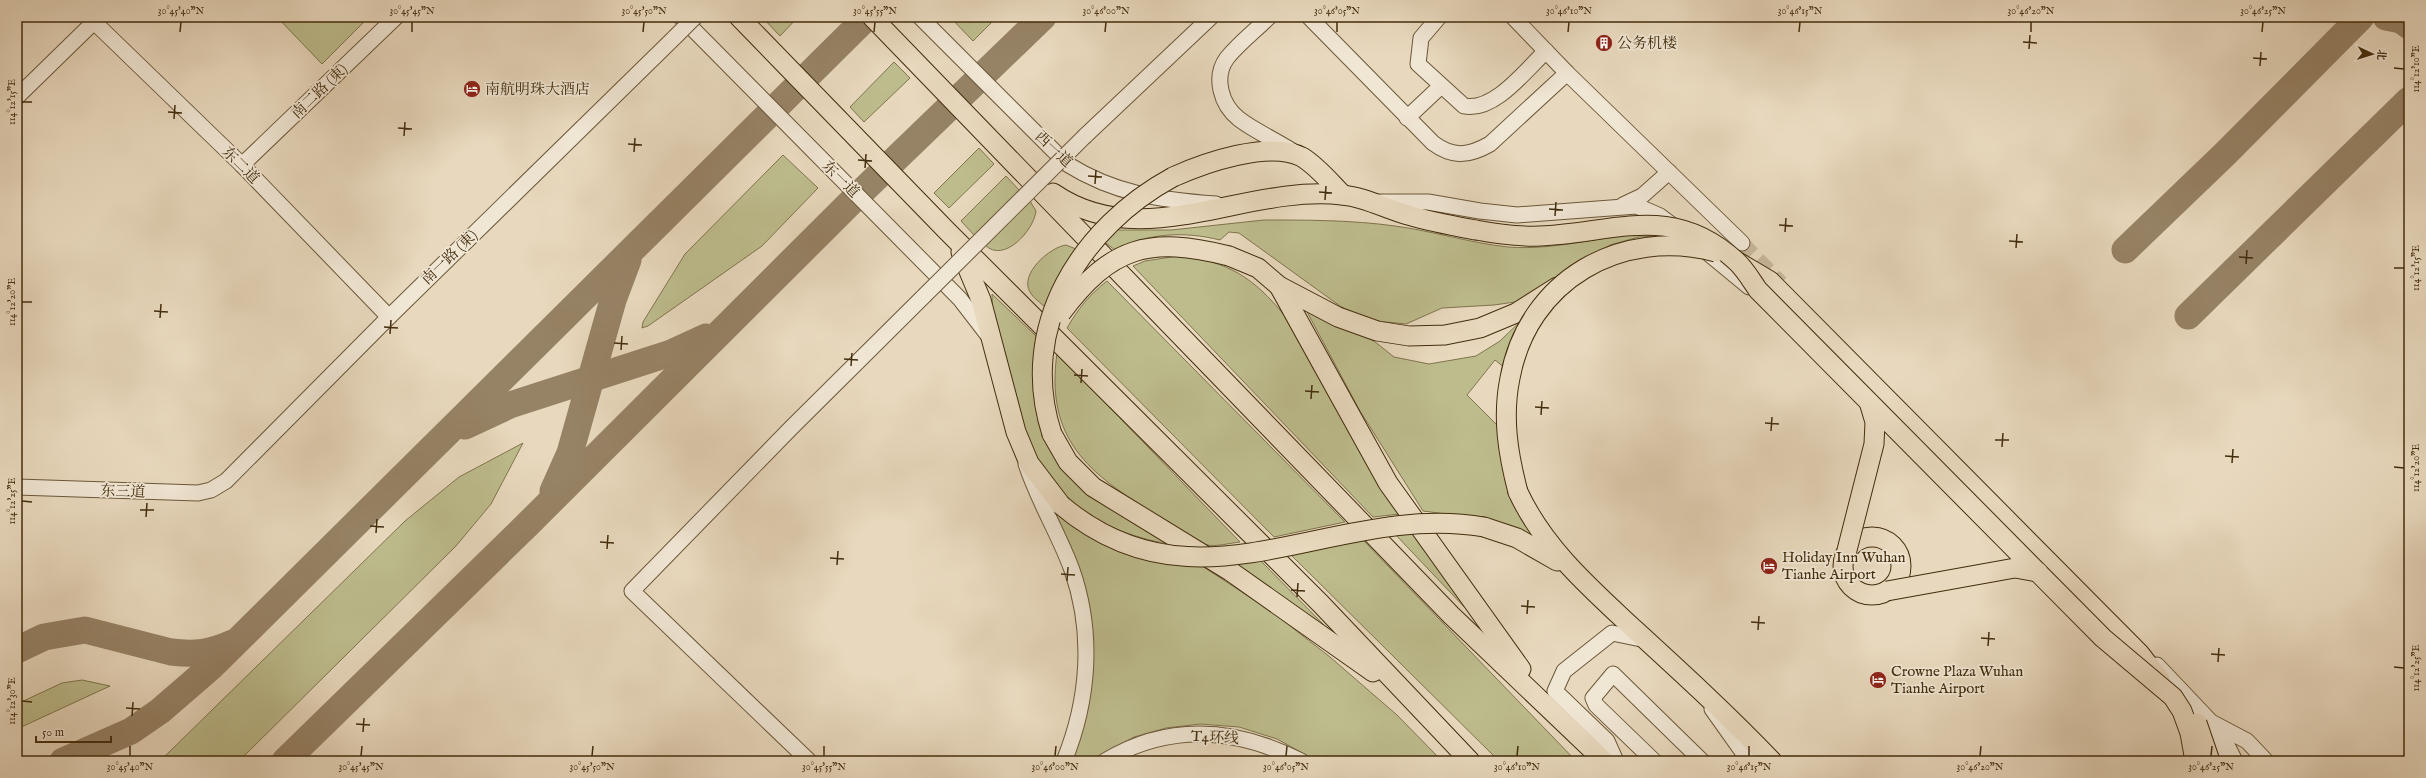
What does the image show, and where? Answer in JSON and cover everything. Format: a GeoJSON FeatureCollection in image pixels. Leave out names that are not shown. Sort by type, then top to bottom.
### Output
{"type":"FeatureCollection","features":[{"type":"Feature","properties":{"kind":"main road"},"geometry":{"type":"LineString","coordinates":[[739,17],[948,232],[1315,598],[1402,692],[1470,761]]}},
{"type":"Feature","properties":{"kind":"main road"},"geometry":{"type":"LineString","coordinates":[[872,17],[1027,175],[1451,614],[1604,761]]}},
{"type":"Feature","properties":{"kind":"main road"},"geometry":{"type":"LineString","coordinates":[[1343,195],[1312,165],[1301,157],[1283,153],[1249,154],[1200,165],[1154,187],[1125,208],[1090,244],[1061,293],[1045,340],[1042,392],[1045,413],[1052,434],[1068,462],[1093,487],[1230,571],[1402,692]]}},
{"type":"Feature","properties":{"kind":"main road"},"geometry":{"type":"LineString","coordinates":[[1027,175],[1063,200],[1088,212],[1126,219],[1170,218],[1229,205],[1289,195],[1343,195],[1373,202],[1407,215],[1501,234],[1540,236],[1633,225],[1666,226],[1694,234],[1736,253],[1770,281],[2140,654],[2182,711],[2190,733],[2195,761]]}},
{"type":"Feature","properties":{"kind":"main road"},"geometry":{"type":"LineString","coordinates":[[948,232],[972,273],[995,347],[1016,432],[1029,463],[1061,505],[1083,523],[1108,538],[1136,549],[1165,555],[1195,558],[1258,551],[1348,533],[1421,522],[1442,522],[1484,527],[1517,538],[1539,549],[1574,572]]}},
{"type":"Feature","properties":{"kind":"main road"},"geometry":{"type":"LineString","coordinates":[[1045,340],[1060,314],[1079,288],[1106,264],[1123,255],[1148,248],[1174,245],[1199,248],[1229,256],[1258,268],[1279,286],[1338,317],[1377,331],[1409,336],[1445,335],[1480,328],[1516,313],[1599,260],[1632,248],[1668,245],[1736,253]]}},
{"type":"Feature","properties":{"kind":"main road"},"geometry":{"type":"LineString","coordinates":[[1736,253],[1758,290],[2103,638],[2188,709],[2196,721],[2210,761]]}},
{"type":"Feature","properties":{"kind":"main road"},"geometry":{"type":"LineString","coordinates":[[1568,279],[1556,290],[1535,315],[1525,333],[1510,377],[1506,424],[1511,465],[1518,492],[1535,523],[1574,572],[1694,684],[1772,761]]}},
{"type":"Feature","properties":{"kind":"main road"},"geometry":{"type":"LineString","coordinates":[[1279,286],[1388,483],[1546,704]]}},
{"type":"Feature","properties":{"kind":"main road"},"geometry":{"type":"LineString","coordinates":[[1869,401],[1875,422],[1874,444],[1846,554],[1844,572],[1852,587],[1868,595],[2016,568],[2038,572]]}},
{"type":"Feature","properties":{"kind":"main road"},"geometry":{"type":"LineString","coordinates":[[1846,554],[1853,544],[1863,538],[1875,537],[1891,544],[1898,553],[1901,565],[1899,578],[1887,592]]}},
{"type":"Feature","properties":{"kind":"street","name":"南二路 (東)"},"geometry":{"type":"LineString","coordinates":[[242,165],[396,17]]}},
{"type":"Feature","properties":{"kind":"street","name":"东一道"},"geometry":{"type":"LineString","coordinates":[[681,17],[960,299],[995,347]]}},
{"type":"Feature","properties":{"kind":"street","name":"南一路 (東)"},"geometry":{"type":"LineString","coordinates":[[226,481],[389,317],[695,17]]}},
{"type":"Feature","properties":{"kind":"street","name":"西一道"},"geometry":{"type":"LineString","coordinates":[[920,17],[1067,164],[1090,179],[1142,196],[1229,205]]}},
{"type":"Feature","properties":{"kind":"street"},"geometry":{"type":"LineString","coordinates":[[809,761],[632,591],[790,428],[1085,136],[1211,17]]}},
{"type":"Feature","properties":{"kind":"street"},"geometry":{"type":"LineString","coordinates":[[1269,17],[1227,58],[1222,68],[1221,91],[1225,102],[1239,119],[1301,157]]}},
{"type":"Feature","properties":{"kind":"street"},"geometry":{"type":"LineString","coordinates":[[1309,17],[1407,118],[1445,152],[1460,154],[1478,150],[1490,144],[1567,73]]}},
{"type":"Feature","properties":{"kind":"street"},"geometry":{"type":"LineString","coordinates":[[1439,17],[1421,38],[1417,54],[1418,64],[1464,106],[1474,108],[1484,106],[1495,100],[1546,52]]}},
{"type":"Feature","properties":{"kind":"street"},"geometry":{"type":"LineString","coordinates":[[1513,17],[1567,73],[1669,172],[1736,253]]}},
{"type":"Feature","properties":{"kind":"street","name":"东二道"},"geometry":{"type":"LineString","coordinates":[[94,19],[242,165],[389,317]]}},
{"type":"Feature","properties":{"kind":"street"},"geometry":{"type":"LineString","coordinates":[[17,96],[94,19]]}},
{"type":"Feature","properties":{"kind":"street"},"geometry":{"type":"LineString","coordinates":[[1407,118],[1441,86]]}},
{"type":"Feature","properties":{"kind":"street"},"geometry":{"type":"LineString","coordinates":[[1615,207],[1628,204],[1642,196],[1669,172]]}},
{"type":"Feature","properties":{"kind":"street"},"geometry":{"type":"LineString","coordinates":[[1373,202],[1428,202],[1480,211],[1517,215],[1637,206],[1660,216],[1738,276],[2216,748],[2225,761]]}},
{"type":"Feature","properties":{"kind":"street"},"geometry":{"type":"LineString","coordinates":[[1016,432],[1035,491],[1072,570],[1082,607],[1086,639],[1086,676],[1080,712],[1064,761]]}},
{"type":"Feature","properties":{"kind":"street","name":"东三道"},"geometry":{"type":"LineString","coordinates":[[17,487],[198,493],[211,490],[226,481]]}},
{"type":"Feature","properties":{"kind":"street"},"geometry":{"type":"LineString","coordinates":[[2114,621],[2211,722],[2222,735],[2234,761]]}},
{"type":"Feature","properties":{"kind":"street"},"geometry":{"type":"LineString","coordinates":[[1616,761],[1607,742],[1555,691],[1564,671],[1612,633],[1646,640]]}},
{"type":"Feature","properties":{"kind":"street"},"geometry":{"type":"LineString","coordinates":[[1654,761],[1596,705],[1593,698],[1613,674],[1702,761]]}},
{"type":"Feature","properties":{"kind":"street"},"geometry":{"type":"LineString","coordinates":[[1694,684],[1749,761]]}},
{"type":"Feature","properties":{"kind":"street"},"geometry":{"type":"LineString","coordinates":[[2211,722],[2247,742],[2266,761]]}},
{"type":"Feature","properties":{"kind":"street","name":"T4环线"},"geometry":{"type":"LineString","coordinates":[[1105,761],[1134,746],[1168,737],[1201,733],[1238,737],[1272,746],[1301,761]]}},
{"type":"Feature","properties":{"kind":"shaded area"},"geometry":{"type":"Polygon","coordinates":[[[277,17],[369,17],[322,64],[277,17]]]}},
{"type":"Feature","properties":{"kind":"shaded area"},"geometry":{"type":"Polygon","coordinates":[[[762,17],[798,17],[780,36],[762,17]]]}},
{"type":"Feature","properties":{"kind":"shaded area"},"geometry":{"type":"Polygon","coordinates":[[[950,17],[997,17],[973,41],[950,17]]]}},
{"type":"Feature","properties":{"kind":"shaded area"},"geometry":{"type":"Polygon","coordinates":[[[894,62],[910,78],[864,122],[850,107],[894,62]]]}},
{"type":"Feature","properties":{"kind":"shaded area"},"geometry":{"type":"Polygon","coordinates":[[[979,148],[994,164],[949,208],[934,193],[979,148]]]}},
{"type":"Feature","properties":{"kind":"shaded area"},"geometry":{"type":"Polygon","coordinates":[[[783,155],[818,188],[762,246],[648,326],[642,328],[643,322],[685,254],[783,155]]]}},
{"type":"Feature","properties":{"kind":"shaded area"},"geometry":{"type":"Polygon","coordinates":[[[1006,176],[1020,191],[975,236],[961,221],[1006,176]]]}},
{"type":"Feature","properties":{"kind":"shaded area"},"geometry":{"type":"Polygon","coordinates":[[[1030,201],[1036,211],[1034,219],[1030,227],[1017,242],[1009,248],[1001,250],[993,250],[985,245],[1030,201]]]}},
{"type":"Feature","properties":{"kind":"shaded area"},"geometry":{"type":"Polygon","coordinates":[[[1264,220],[1330,221],[1379,224],[1409,228],[1480,243],[1527,248],[1564,245],[1638,234],[1656,233],[1657,236],[1639,237],[1610,245],[1515,302],[1494,305],[1442,308],[1406,324],[1367,320],[1340,306],[1239,233],[1229,232],[1220,240],[1193,235],[1166,235],[1140,240],[1115,250],[1103,241],[1111,230],[1171,230],[1264,220]]]}},
{"type":"Feature","properties":{"kind":"shaded area"},"geometry":{"type":"Polygon","coordinates":[[[1066,245],[1076,249],[1053,288],[1046,308],[1031,294],[1028,285],[1029,277],[1038,262],[1052,251],[1066,245]]]}},
{"type":"Feature","properties":{"kind":"shaded area"},"geometry":{"type":"Polygon","coordinates":[[[1178,256],[1196,258],[1211,262],[1238,273],[1250,281],[1273,302],[1285,316],[1360,450],[1400,514],[1373,517],[1133,266],[1145,261],[1178,256]]]}},
{"type":"Feature","properties":{"kind":"shaded area"},"geometry":{"type":"Polygon","coordinates":[[[1107,281],[1345,522],[1274,537],[1067,328],[1084,303],[1107,281]]]}},
{"type":"Feature","properties":{"kind":"shaded area"},"geometry":{"type":"Polygon","coordinates":[[[992,294],[1036,336],[1033,379],[1037,414],[1047,443],[1062,468],[1083,489],[1109,508],[1175,545],[1149,540],[1124,532],[1102,522],[1081,509],[1062,493],[1046,474],[1033,452],[1022,427],[995,322],[992,294]]]}},
{"type":"Feature","properties":{"kind":"shaded area"},"geometry":{"type":"Polygon","coordinates":[[[1305,308],[1374,341],[1394,357],[1429,364],[1476,356],[1500,341],[1528,314],[1505,368],[1495,360],[1467,395],[1497,425],[1541,540],[1492,520],[1423,511],[1360,411],[1305,308]]]}},
{"type":"Feature","properties":{"kind":"shaded area"},"geometry":{"type":"Polygon","coordinates":[[[1057,353],[1240,542],[1219,545],[1202,544],[1131,499],[1091,468],[1076,450],[1065,431],[1058,409],[1055,383],[1057,353]]]}},
{"type":"Feature","properties":{"kind":"shaded area"},"geometry":{"type":"Polygon","coordinates":[[[523,443],[491,504],[456,546],[239,761],[160,761],[405,521],[459,477],[523,443]]]}},
{"type":"Feature","properties":{"kind":"shaded area"},"geometry":{"type":"Polygon","coordinates":[[[1055,508],[1100,540],[1130,554],[1163,561],[1199,564],[1271,611],[1330,657],[1397,715],[1442,761],[1317,761],[1277,739],[1239,727],[1200,724],[1166,728],[1134,737],[1090,761],[1072,761],[1084,723],[1091,689],[1092,649],[1052,511],[1055,508]]]}},
{"type":"Feature","properties":{"kind":"shaded area"},"geometry":{"type":"Polygon","coordinates":[[[1410,530],[1469,612],[1393,532],[1410,530]]]}},
{"type":"Feature","properties":{"kind":"shaded area"},"geometry":{"type":"Polygon","coordinates":[[[1360,537],[1576,761],[1499,761],[1288,552],[1360,537]]]}},
{"type":"Feature","properties":{"kind":"shaded area"},"geometry":{"type":"Polygon","coordinates":[[[1257,557],[1324,625],[1324,627],[1229,561],[1257,557]]]}},
{"type":"Feature","properties":{"kind":"shaded area"},"geometry":{"type":"Polygon","coordinates":[[[82,680],[110,686],[17,729],[17,704],[62,683],[82,680]]]}},
{"type":"Feature","properties":{"kind":"taxiway"},"geometry":{"type":"LineString","coordinates":[[63,761],[131,731],[160,711],[212,666],[867,17]]}},
{"type":"Feature","properties":{"kind":"taxiway"},"geometry":{"type":"LineString","coordinates":[[285,761],[528,524],[850,203],[1043,17]]}},
{"type":"Feature","properties":{"kind":"taxiway"},"geometry":{"type":"LineString","coordinates":[[2125,250],[2226,153],[2361,17]]}},
{"type":"Feature","properties":{"kind":"taxiway"},"geometry":{"type":"LineString","coordinates":[[2386,17],[2401,20],[2409,26]]}},
{"type":"Feature","properties":{"kind":"taxiway"},"geometry":{"type":"LineString","coordinates":[[2188,316],[2409,100]]}},
{"type":"Feature","properties":{"kind":"taxiway"},"geometry":{"type":"LineString","coordinates":[[553,491],[570,453],[613,300],[628,260]]}},
{"type":"Feature","properties":{"kind":"taxiway"},"geometry":{"type":"LineString","coordinates":[[465,426],[510,405],[671,353],[706,337]]}},
{"type":"Feature","properties":{"kind":"taxiway"},"geometry":{"type":"LineString","coordinates":[[17,650],[44,637],[85,630],[180,653],[203,652],[233,643]]}},
{"type":"Feature","properties":{"kind":"tunnel"},"geometry":{"type":"LineString","coordinates":[[1742,243],[1781,283]]}},
{"type":"Feature","properties":{"kind":"place","name":"公务机楼"},"geometry":{"type":"Point","coordinates":[1604,43]}},
{"type":"Feature","properties":{"kind":"place","name":"南航明珠大酒店"},"geometry":{"type":"Point","coordinates":[472,89]}},
{"type":"Feature","properties":{"kind":"place","name":"Holiday Inn Wuhan Tianhe Airport"},"geometry":{"type":"Point","coordinates":[1769,566]}},
{"type":"Feature","properties":{"kind":"place","name":"Crowne Plaza Wuhan Tianhe Airport"},"geometry":{"type":"Point","coordinates":[1878,680]}}]}
